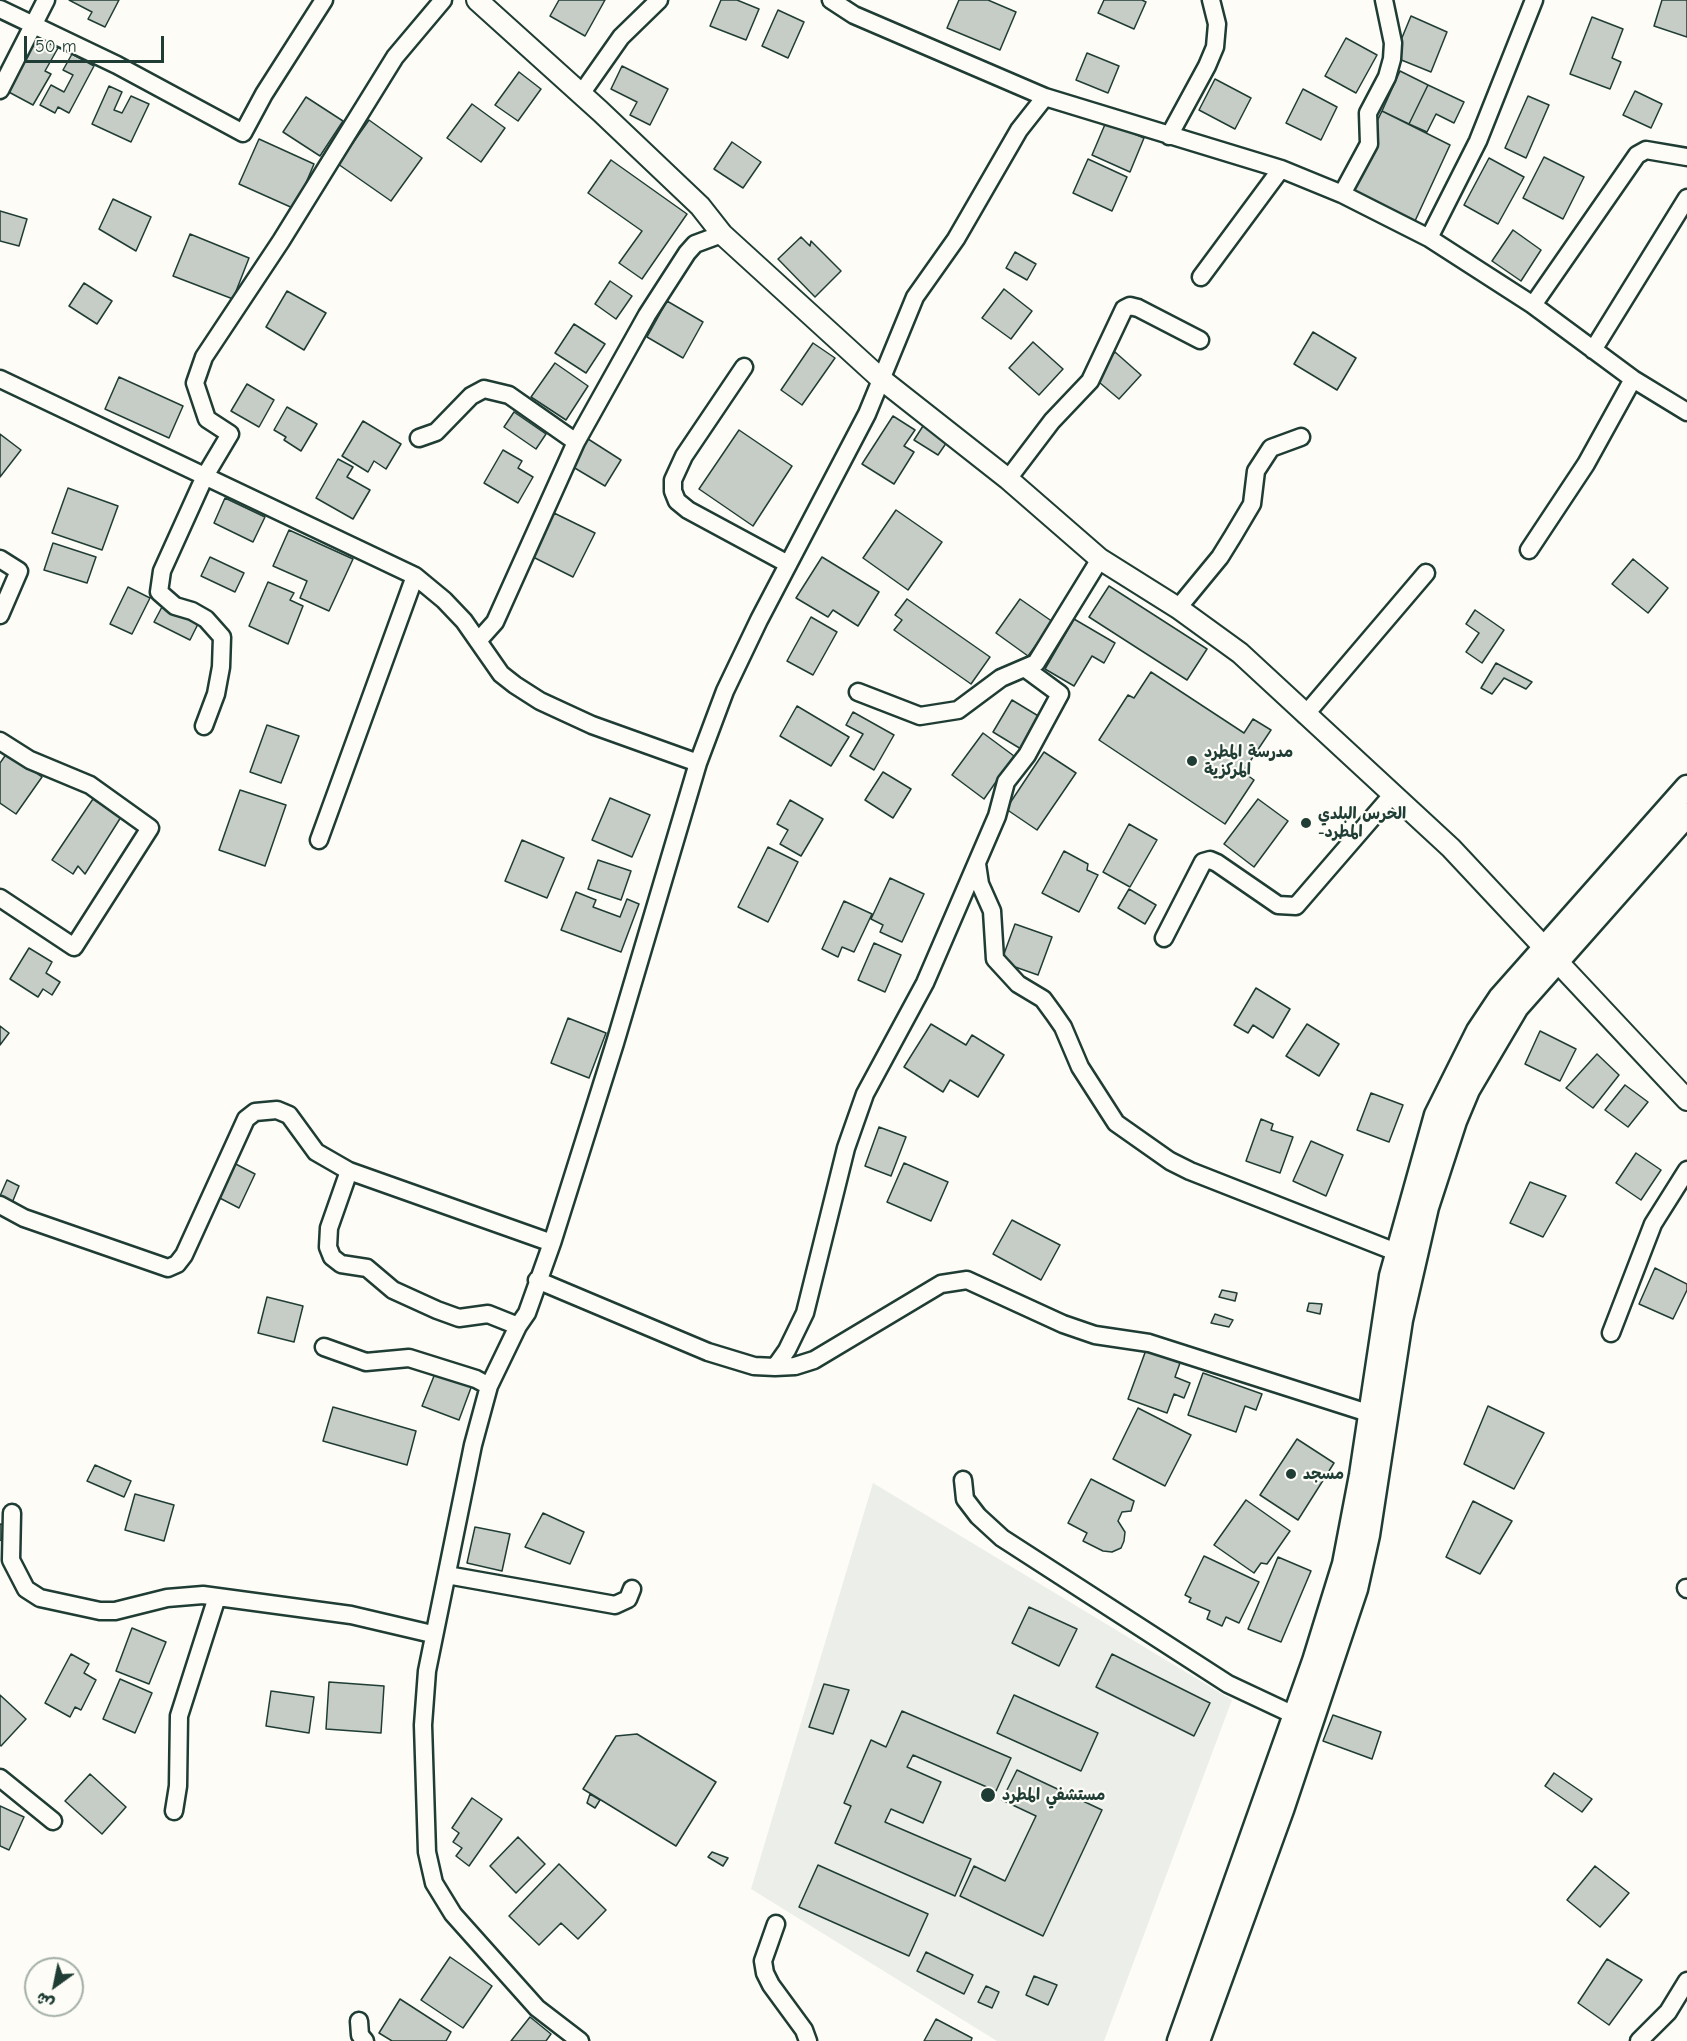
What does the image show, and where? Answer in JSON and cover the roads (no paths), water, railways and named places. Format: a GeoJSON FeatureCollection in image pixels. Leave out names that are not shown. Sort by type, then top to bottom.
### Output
{"type":"FeatureCollection","features":[{"type":"Feature","properties":{"kind":"main road"},"geometry":{"type":"LineString","coordinates":[[1179,2041],[1290,1788],[1356,1589],[1372,1512],[1401,1320],[1427,1207],[1444,1149],[1468,1090],[1493,1044],[1550,953],[1687,787]]}},
{"type":"Feature","properties":{"kind":"main road"},"geometry":{"type":"LineString","coordinates":[[1198,2041],[1294,1715],[1332,1607],[1344,1564],[1361,1476],[1368,1413],[1396,1252],[1436,1115],[1478,1031],[1500,998],[1550,953],[1687,815]]}},
{"type":"Feature","properties":{"kind":"street"},"geometry":{"type":"LineString","coordinates":[[0,90],[46,0]]}},
{"type":"Feature","properties":{"kind":"street"},"geometry":{"type":"LineString","coordinates":[[0,9],[33,27],[117,65],[243,133],[264,93],[324,0]]}},
{"type":"Feature","properties":{"kind":"street"},"geometry":{"type":"LineString","coordinates":[[204,726],[216,694],[221,667],[222,637],[206,619],[192,611],[175,606],[159,592],[162,571],[204,476],[230,434],[207,419],[195,383],[204,357],[275,250],[395,57],[443,0]]}},
{"type":"Feature","properties":{"kind":"street"},"geometry":{"type":"LineString","coordinates":[[477,0],[700,206],[722,234],[881,379],[1008,479],[1101,559],[1178,608],[1240,653],[1451,848],[1687,1100]]}},
{"type":"Feature","properties":{"kind":"street"},"geometry":{"type":"LineString","coordinates":[[581,94],[621,37],[659,0]]}},
{"type":"Feature","properties":{"kind":"street"},"geometry":{"type":"LineString","coordinates":[[831,0],[855,15],[1045,97],[1281,169],[1342,194],[1429,238],[1533,305],[1633,379],[1685,406]]}},
{"type":"Feature","properties":{"kind":"street"},"geometry":{"type":"LineString","coordinates":[[1169,136],[1215,47],[1217,24],[1211,0]]}},
{"type":"Feature","properties":{"kind":"street"},"geometry":{"type":"LineString","coordinates":[[1342,194],[1369,144],[1368,113],[1387,76],[1392,60],[1393,43],[1384,0]]}},
{"type":"Feature","properties":{"kind":"street"},"geometry":{"type":"LineString","coordinates":[[1429,238],[1478,141],[1534,0]]}},
{"type":"Feature","properties":{"kind":"street"},"geometry":{"type":"LineString","coordinates":[[580,2041],[537,2008],[520,1991],[481,1942],[453,1914],[434,1883],[427,1852],[423,1725],[432,1634],[447,1575],[472,1445],[489,1386],[518,1326],[527,1313],[552,1243],[615,1043],[698,763],[725,692],[788,564],[867,414],[915,297],[956,239],[1019,130],[1045,97]]}},
{"type":"Feature","properties":{"kind":"street"},"geometry":{"type":"LineString","coordinates":[[1533,305],[1637,155],[1646,150],[1687,157]]}},
{"type":"Feature","properties":{"kind":"street"},"geometry":{"type":"LineString","coordinates":[[1201,278],[1281,169]]}},
{"type":"Feature","properties":{"kind":"street"},"geometry":{"type":"LineString","coordinates":[[1593,350],[1687,198]]}},
{"type":"Feature","properties":{"kind":"street"},"geometry":{"type":"LineString","coordinates":[[478,641],[495,622],[576,442],[647,315],[695,244],[722,234]]}},
{"type":"Feature","properties":{"kind":"street"},"geometry":{"type":"LineString","coordinates":[[1008,479],[1052,422],[1090,381],[1124,309],[1130,306],[1138,308],[1200,340]]}},
{"type":"Feature","properties":{"kind":"street"},"geometry":{"type":"LineString","coordinates":[[744,368],[684,456],[673,480],[673,491],[677,501],[688,510],[788,564]]}},
{"type":"Feature","properties":{"kind":"street"},"geometry":{"type":"LineString","coordinates":[[0,379],[415,576],[444,600],[478,641],[501,674],[540,701],[592,725],[698,763]]}},
{"type":"Feature","properties":{"kind":"street"},"geometry":{"type":"LineString","coordinates":[[1529,550],[1586,464],[1633,379]]}},
{"type":"Feature","properties":{"kind":"street"},"geometry":{"type":"LineString","coordinates":[[419,438],[436,432],[471,396],[484,389],[509,395],[576,442]]}},
{"type":"Feature","properties":{"kind":"street"},"geometry":{"type":"LineString","coordinates":[[1178,608],[1220,557],[1252,504],[1256,471],[1271,448],[1301,437]]}},
{"type":"Feature","properties":{"kind":"street"},"geometry":{"type":"LineString","coordinates":[[0,559],[19,571],[0,615]]}},
{"type":"Feature","properties":{"kind":"street"},"geometry":{"type":"LineString","coordinates":[[858,692],[920,716],[958,710],[1001,678],[1036,663],[1101,559]]}},
{"type":"Feature","properties":{"kind":"street"},"geometry":{"type":"LineString","coordinates":[[1305,715],[1426,573]]}},
{"type":"Feature","properties":{"kind":"street"},"geometry":{"type":"LineString","coordinates":[[319,840],[415,576]]}},
{"type":"Feature","properties":{"kind":"street"},"geometry":{"type":"LineString","coordinates":[[775,1367],[787,1350],[805,1313],[846,1148],[865,1094],[926,983],[997,816],[1006,782],[1027,755],[1060,694],[1026,669]]}},
{"type":"Feature","properties":{"kind":"street"},"geometry":{"type":"LineString","coordinates":[[0,741],[30,760],[90,785],[150,828],[74,947],[0,898]]}},
{"type":"Feature","properties":{"kind":"street"},"geometry":{"type":"LineString","coordinates":[[1164,938],[1203,862],[1210,860],[1217,863],[1278,905],[1296,906],[1392,795]]}},
{"type":"Feature","properties":{"kind":"street"},"geometry":{"type":"LineString","coordinates":[[977,863],[980,884],[992,911],[995,959],[1018,984],[1043,999],[1063,1027],[1080,1066],[1116,1123],[1180,1166],[1396,1252]]}},
{"type":"Feature","properties":{"kind":"street"},"geometry":{"type":"LineString","coordinates":[[0,1205],[24,1218],[168,1268],[177,1264],[184,1255],[238,1132],[246,1119],[255,1112],[277,1110],[289,1115],[316,1152],[349,1171],[552,1243]]}},
{"type":"Feature","properties":{"kind":"street"},"geometry":{"type":"LineString","coordinates":[[1611,1333],[1653,1224],[1687,1170]]}},
{"type":"Feature","properties":{"kind":"street"},"geometry":{"type":"LineString","coordinates":[[349,1171],[329,1228],[328,1247],[332,1257],[341,1264],[368,1268],[393,1290],[437,1310],[459,1317],[488,1314],[518,1326]]}},
{"type":"Feature","properties":{"kind":"street"},"geometry":{"type":"LineString","coordinates":[[537,1280],[708,1352],[754,1366],[775,1367],[795,1366],[814,1360],[941,1284],[967,1280],[1029,1306],[1063,1324],[1095,1335],[1149,1342],[1368,1413]]}},
{"type":"Feature","properties":{"kind":"street"},"geometry":{"type":"LineString","coordinates":[[324,1347],[366,1362],[410,1358],[476,1379],[489,1386]]}},
{"type":"Feature","properties":{"kind":"street"},"geometry":{"type":"LineString","coordinates":[[963,1480],[965,1499],[978,1516],[1002,1538],[1228,1684],[1294,1715]]}},
{"type":"Feature","properties":{"kind":"street"},"geometry":{"type":"LineString","coordinates":[[12,1513],[11,1560],[26,1589],[40,1598],[100,1611],[115,1611],[167,1598],[203,1594],[351,1615],[432,1634]]}},
{"type":"Feature","properties":{"kind":"street"},"geometry":{"type":"LineString","coordinates":[[447,1575],[615,1605],[628,1599],[632,1589]]}},
{"type":"Feature","properties":{"kind":"street"},"geometry":{"type":"LineString","coordinates":[[174,1811],[178,1786],[179,1716],[217,1597]]}},
{"type":"Feature","properties":{"kind":"street"},"geometry":{"type":"LineString","coordinates":[[0,1778],[52,1821]]}},
{"type":"Feature","properties":{"kind":"street"},"geometry":{"type":"LineString","coordinates":[[776,1924],[763,1962],[765,1973],[771,1985],[799,2022],[808,2041]]}},
{"type":"Feature","properties":{"kind":"street"},"geometry":{"type":"LineString","coordinates":[[1639,2041],[1668,2012],[1687,1981]]}},
{"type":"Feature","properties":{"kind":"street"},"geometry":{"type":"LineString","coordinates":[[359,2021],[360,2035],[365,2041]]}},
{"type":"Feature","properties":{"kind":"place","name":"مدرسة المطرد المركزية"},"geometry":{"type":"Point","coordinates":[1192,761]}},
{"type":"Feature","properties":{"kind":"place","name":"الحرس البلدي -المطرد"},"geometry":{"type":"Point","coordinates":[1306,823]}},
{"type":"Feature","properties":{"kind":"place","name":"مسجد"},"geometry":{"type":"Point","coordinates":[1291,1474]}},
{"type":"Feature","properties":{"kind":"place","name":"مستشفي المطرد"},"geometry":{"type":"Point","coordinates":[988,1795]}}]}
